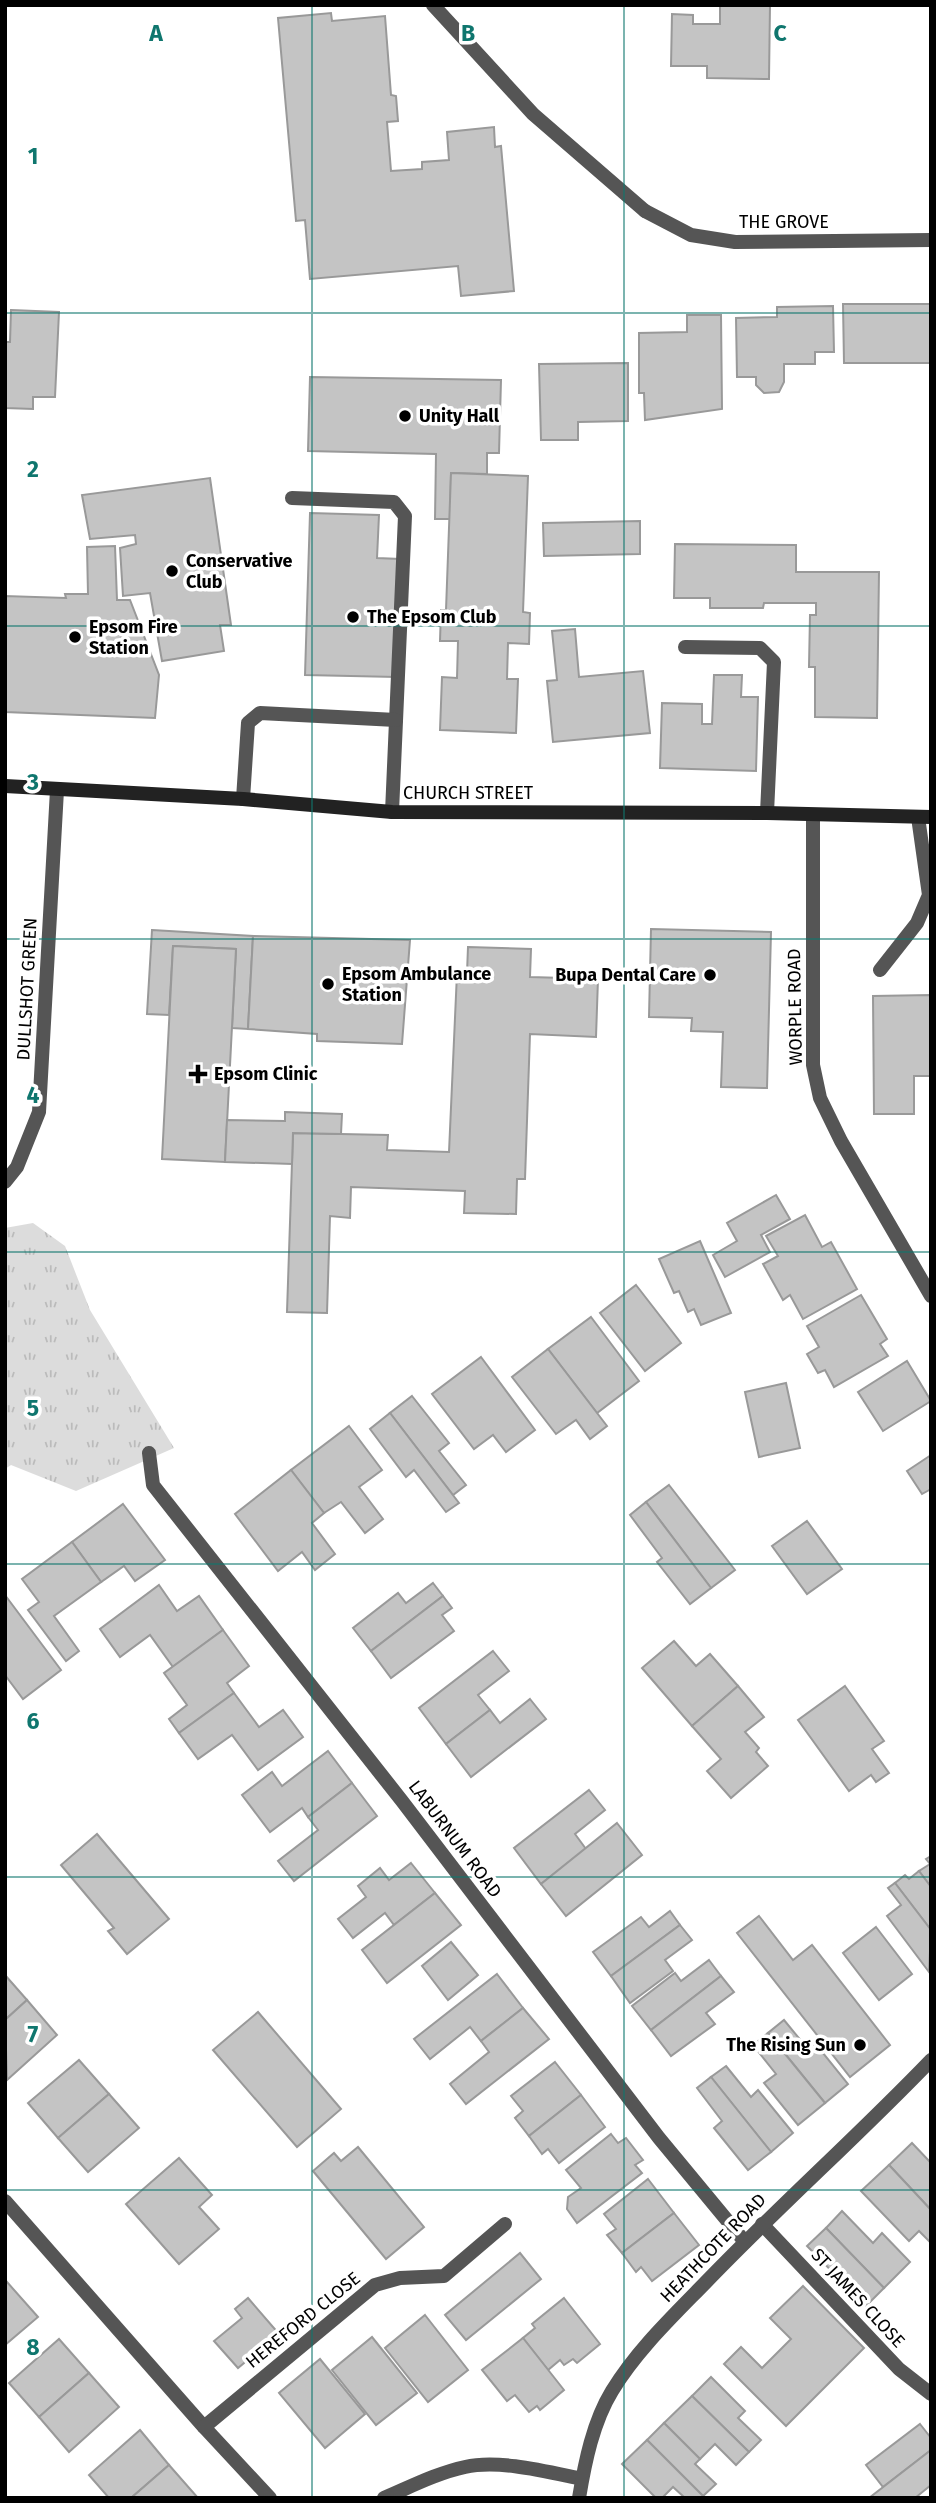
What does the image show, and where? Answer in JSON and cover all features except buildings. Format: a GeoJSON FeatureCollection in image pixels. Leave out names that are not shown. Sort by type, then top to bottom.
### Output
{"type":"FeatureCollection","features":[{"type":"Feature","properties":{"kind":"main road","name":"CHURCH STREET"},"geometry":{"type":"LineString","coordinates":[[5,786],[243,799],[392,812],[768,813],[925,817]]}},
{"type":"Feature","properties":{"kind":"street","name":"THE GROVE"},"geometry":{"type":"LineString","coordinates":[[433,5],[533,114],[645,211],[691,235],[735,242],[931,240]]}},
{"type":"Feature","properties":{"kind":"street"},"geometry":{"type":"LineString","coordinates":[[292,498],[394,502],[405,516],[392,812]]}},
{"type":"Feature","properties":{"kind":"street"},"geometry":{"type":"LineString","coordinates":[[685,647],[760,648],[774,662],[768,813]]}},
{"type":"Feature","properties":{"kind":"street"},"geometry":{"type":"LineString","coordinates":[[243,799],[248,723],[260,713],[396,720]]}},
{"type":"Feature","properties":{"kind":"street","name":"DULLSHOT GREEN"},"geometry":{"type":"LineString","coordinates":[[5,1182],[17,1167],[39,1112],[57,790]]}},
{"type":"Feature","properties":{"kind":"street","name":"WORPLE ROAD"},"geometry":{"type":"LineString","coordinates":[[813,815],[813,1065],[820,1098],[841,1141],[931,1296]]}},
{"type":"Feature","properties":{"kind":"street"},"geometry":{"type":"LineString","coordinates":[[880,970],[917,923],[929,895],[925,817]]}},
{"type":"Feature","properties":{"kind":"street","name":"LABURNUM ROAD"},"geometry":{"type":"LineString","coordinates":[[149,1453],[153,1485],[402,1801],[659,2138],[745,2242]]}},
{"type":"Feature","properties":{"kind":"street","name":"HEATHCOTE ROAD"},"geometry":{"type":"LineString","coordinates":[[579,2498],[595,2427],[611,2393],[659,2331],[762,2224],[931,2060]]}},
{"type":"Feature","properties":{"kind":"street"},"geometry":{"type":"LineString","coordinates":[[5,2201],[270,2498]]}},
{"type":"Feature","properties":{"kind":"street","name":"HEREFORD CLOSE"},"geometry":{"type":"LineString","coordinates":[[204,2427],[375,2285],[400,2278],[444,2276],[505,2224]]}},
{"type":"Feature","properties":{"kind":"street","name":"ST JAMES CLOSE"},"geometry":{"type":"LineString","coordinates":[[762,2224],[899,2369],[931,2394]]}},
{"type":"Feature","properties":{"kind":"street"},"geometry":{"type":"LineString","coordinates":[[384,2498],[444,2473],[483,2464],[504,2465],[582,2479]]}},
{"type":"Feature","properties":{"kind":"green space"},"geometry":{"type":"Polygon","coordinates":[[[33,1223],[65,1246],[90,1310],[174,1448],[76,1491],[11,1465],[5,1469],[5,1228],[33,1223]]]}},
{"type":"Feature","properties":{"kind":"place","name":"Unity Hall"},"geometry":{"type":"Point","coordinates":[405,416]}},
{"type":"Feature","properties":{"kind":"place","name":"Conservative Club"},"geometry":{"type":"Point","coordinates":[172,571]}},
{"type":"Feature","properties":{"kind":"place","name":"The Epsom Club"},"geometry":{"type":"Point","coordinates":[353,617]}},
{"type":"Feature","properties":{"kind":"place","name":"Epsom Fire Station"},"geometry":{"type":"Point","coordinates":[75,637]}},
{"type":"Feature","properties":{"kind":"place","name":"Bupa Dental Care"},"geometry":{"type":"Point","coordinates":[710,975]}},
{"type":"Feature","properties":{"kind":"place","name":"Epsom Ambulance Station"},"geometry":{"type":"Point","coordinates":[328,984]}},
{"type":"Feature","properties":{"kind":"place","name":"Epsom Clinic"},"geometry":{"type":"Point","coordinates":[198,1074]}},
{"type":"Feature","properties":{"kind":"place","name":"The Rising Sun"},"geometry":{"type":"Point","coordinates":[860,2045]}}]}
